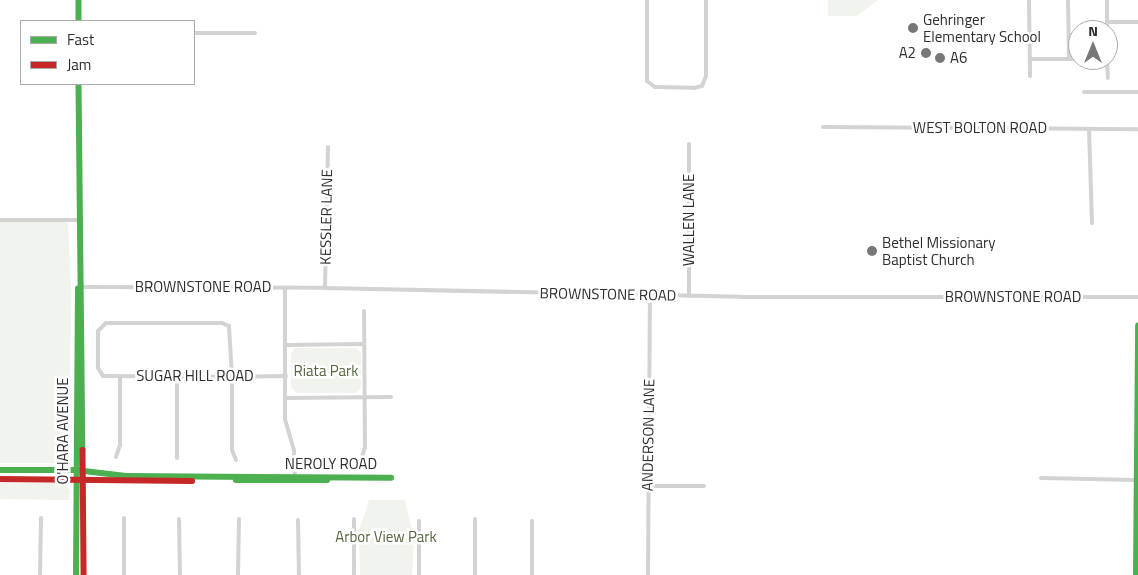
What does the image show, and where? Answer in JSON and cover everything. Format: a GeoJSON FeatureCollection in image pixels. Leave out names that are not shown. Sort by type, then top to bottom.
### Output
{"type":"FeatureCollection","features":[{"type":"Feature","properties":{"kind":"main road"},"geometry":{"type":"LineString","coordinates":[[79,0],[79,20]]}},
{"type":"Feature","properties":{"kind":"main road","name":"O'HARA AVENUE"},"geometry":{"type":"LineString","coordinates":[[79,85],[78,220],[85,478],[84,575]]}},
{"type":"Feature","properties":{"kind":"main road","name":"O'HARA AVENUE"},"geometry":{"type":"LineString","coordinates":[[76,575],[76,295],[79,287]]}},
{"type":"Feature","properties":{"kind":"main road"},"geometry":{"type":"LineString","coordinates":[[1136,575],[1138,326]]}},
{"type":"Feature","properties":{"kind":"main road","name":"NEROLY ROAD"},"geometry":{"type":"LineString","coordinates":[[0,470],[76,470],[126,476],[391,478],[0,478]]}},
{"type":"Feature","properties":{"kind":"street"},"geometry":{"type":"LineString","coordinates":[[647,0],[647,81],[655,87],[694,88],[702,86],[706,76],[706,0]]}},
{"type":"Feature","properties":{"kind":"street"},"geometry":{"type":"LineString","coordinates":[[1029,0],[1030,76]]}},
{"type":"Feature","properties":{"kind":"street"},"geometry":{"type":"LineString","coordinates":[[1068,0],[1068,20]]}},
{"type":"Feature","properties":{"kind":"street"},"geometry":{"type":"LineString","coordinates":[[1106,0],[1107,20]]}},
{"type":"Feature","properties":{"kind":"street"},"geometry":{"type":"LineString","coordinates":[[1118,22],[1138,22]]}},
{"type":"Feature","properties":{"kind":"street"},"geometry":{"type":"LineString","coordinates":[[195,33],[255,33]]}},
{"type":"Feature","properties":{"kind":"street"},"geometry":{"type":"LineString","coordinates":[[1030,59],[1068,59]]}},
{"type":"Feature","properties":{"kind":"street"},"geometry":{"type":"LineString","coordinates":[[1108,70],[1108,78]]}},
{"type":"Feature","properties":{"kind":"street"},"geometry":{"type":"LineString","coordinates":[[1084,92],[1138,92]]}},
{"type":"Feature","properties":{"kind":"street","name":"WEST BOLTON ROAD"},"geometry":{"type":"LineString","coordinates":[[822,127],[1138,129]]}},
{"type":"Feature","properties":{"kind":"street"},"geometry":{"type":"LineString","coordinates":[[1089,129],[1092,223]]}},
{"type":"Feature","properties":{"kind":"street","name":"WALLEN LANE"},"geometry":{"type":"LineString","coordinates":[[689,144],[689,296]]}},
{"type":"Feature","properties":{"kind":"street","name":"KESSLER LANE"},"geometry":{"type":"LineString","coordinates":[[325,288],[328,147]]}},
{"type":"Feature","properties":{"kind":"street"},"geometry":{"type":"LineString","coordinates":[[0,220],[78,220]]}},
{"type":"Feature","properties":{"kind":"street","name":"BROWNSTONE ROAD"},"geometry":{"type":"LineString","coordinates":[[79,287],[325,288],[689,296],[1138,297]]}},
{"type":"Feature","properties":{"kind":"street"},"geometry":{"type":"LineString","coordinates":[[285,288],[285,418],[294,451],[295,478]]}},
{"type":"Feature","properties":{"kind":"street","name":"ANDERSON LANE"},"geometry":{"type":"LineString","coordinates":[[648,575],[650,295]]}},
{"type":"Feature","properties":{"kind":"street"},"geometry":{"type":"LineString","coordinates":[[362,457],[365,448],[364,311]]}},
{"type":"Feature","properties":{"kind":"street","name":"SUGAR HILL ROAD"},"geometry":{"type":"LineString","coordinates":[[232,377],[230,326],[194,323],[120,323],[101,326],[98,331],[98,368],[104,376],[120,377],[232,377],[286,376]]}},
{"type":"Feature","properties":{"kind":"street"},"geometry":{"type":"LineString","coordinates":[[286,345],[364,344]]}},
{"type":"Feature","properties":{"kind":"street"},"geometry":{"type":"LineString","coordinates":[[116,457],[120,445],[120,377]]}},
{"type":"Feature","properties":{"kind":"street"},"geometry":{"type":"LineString","coordinates":[[177,377],[177,458]]}},
{"type":"Feature","properties":{"kind":"street"},"geometry":{"type":"LineString","coordinates":[[232,377],[232,450],[236,460]]}},
{"type":"Feature","properties":{"kind":"street"},"geometry":{"type":"LineString","coordinates":[[286,398],[391,397]]}},
{"type":"Feature","properties":{"kind":"street"},"geometry":{"type":"LineString","coordinates":[[1041,478],[1138,480]]}},
{"type":"Feature","properties":{"kind":"street"},"geometry":{"type":"LineString","coordinates":[[648,486],[704,486]]}},
{"type":"Feature","properties":{"kind":"street"},"geometry":{"type":"LineString","coordinates":[[40,575],[41,518]]}},
{"type":"Feature","properties":{"kind":"street"},"geometry":{"type":"LineString","coordinates":[[124,518],[124,575]]}},
{"type":"Feature","properties":{"kind":"street"},"geometry":{"type":"LineString","coordinates":[[238,575],[239,518]]}},
{"type":"Feature","properties":{"kind":"street"},"geometry":{"type":"LineString","coordinates":[[179,519],[180,575]]}},
{"type":"Feature","properties":{"kind":"street"},"geometry":{"type":"LineString","coordinates":[[354,519],[354,575]]}},
{"type":"Feature","properties":{"kind":"street"},"geometry":{"type":"LineString","coordinates":[[475,519],[475,575]]}},
{"type":"Feature","properties":{"kind":"street"},"geometry":{"type":"LineString","coordinates":[[298,520],[299,575]]}},
{"type":"Feature","properties":{"kind":"street"},"geometry":{"type":"LineString","coordinates":[[419,521],[419,575]]}},
{"type":"Feature","properties":{"kind":"street"},"geometry":{"type":"LineString","coordinates":[[532,521],[532,575]]}},
{"type":"Feature","properties":{"kind":"green space"},"geometry":{"type":"Polygon","coordinates":[[[828,0],[878,0],[857,16],[828,16],[828,0]]]}},
{"type":"Feature","properties":{"kind":"green space"},"geometry":{"type":"Polygon","coordinates":[[[0,222],[68,222],[71,295],[69,460],[66,463],[0,463],[0,222]]]}},
{"type":"Feature","properties":{"kind":"green space","name":"Riata Park"},"geometry":{"type":"Polygon","coordinates":[[[295,348],[356,348],[361,353],[361,388],[356,393],[296,393],[291,387],[291,354],[295,348]]]}},
{"type":"Feature","properties":{"kind":"green space"},"geometry":{"type":"Polygon","coordinates":[[[0,482],[61,483],[70,490],[69,500],[0,499],[0,482]]]}},
{"type":"Feature","properties":{"kind":"green space","name":"Arbor View Park"},"geometry":{"type":"Polygon","coordinates":[[[369,500],[405,500],[414,539],[412,575],[360,575],[359,531],[369,500]]]}},
{"type":"Feature","properties":{"kind":"traffic: fast"},"geometry":{"type":"LineString","coordinates":[[79,0],[79,20]]}},
{"type":"Feature","properties":{"kind":"traffic: fast"},"geometry":{"type":"LineString","coordinates":[[79,85],[83,450]]}},
{"type":"Feature","properties":{"kind":"traffic: fast"},"geometry":{"type":"LineString","coordinates":[[76,575],[78,289]]}},
{"type":"Feature","properties":{"kind":"traffic: fast"},"geometry":{"type":"LineString","coordinates":[[1136,575],[1138,326]]}},
{"type":"Feature","properties":{"kind":"traffic: fast"},"geometry":{"type":"LineString","coordinates":[[0,470],[76,470],[126,476],[391,478]]}},
{"type":"Feature","properties":{"kind":"traffic: fast"},"geometry":{"type":"LineString","coordinates":[[236,480],[327,480]]}},
{"type":"Feature","properties":{"kind":"traffic: jam"},"geometry":{"type":"LineString","coordinates":[[83,450],[84,575]]}},
{"type":"Feature","properties":{"kind":"traffic: jam"},"geometry":{"type":"LineString","coordinates":[[0,479],[192,481]]}},
{"type":"Feature","properties":{"kind":"place","name":"Gehringer Elementary School"},"geometry":{"type":"Point","coordinates":[913,28]}},
{"type":"Feature","properties":{"kind":"place","name":"A2"},"geometry":{"type":"Point","coordinates":[926,53]}},
{"type":"Feature","properties":{"kind":"place","name":"A6"},"geometry":{"type":"Point","coordinates":[940,58]}},
{"type":"Feature","properties":{"kind":"place","name":"Bethel Missionary Baptist Church"},"geometry":{"type":"Point","coordinates":[872,251]}}]}
